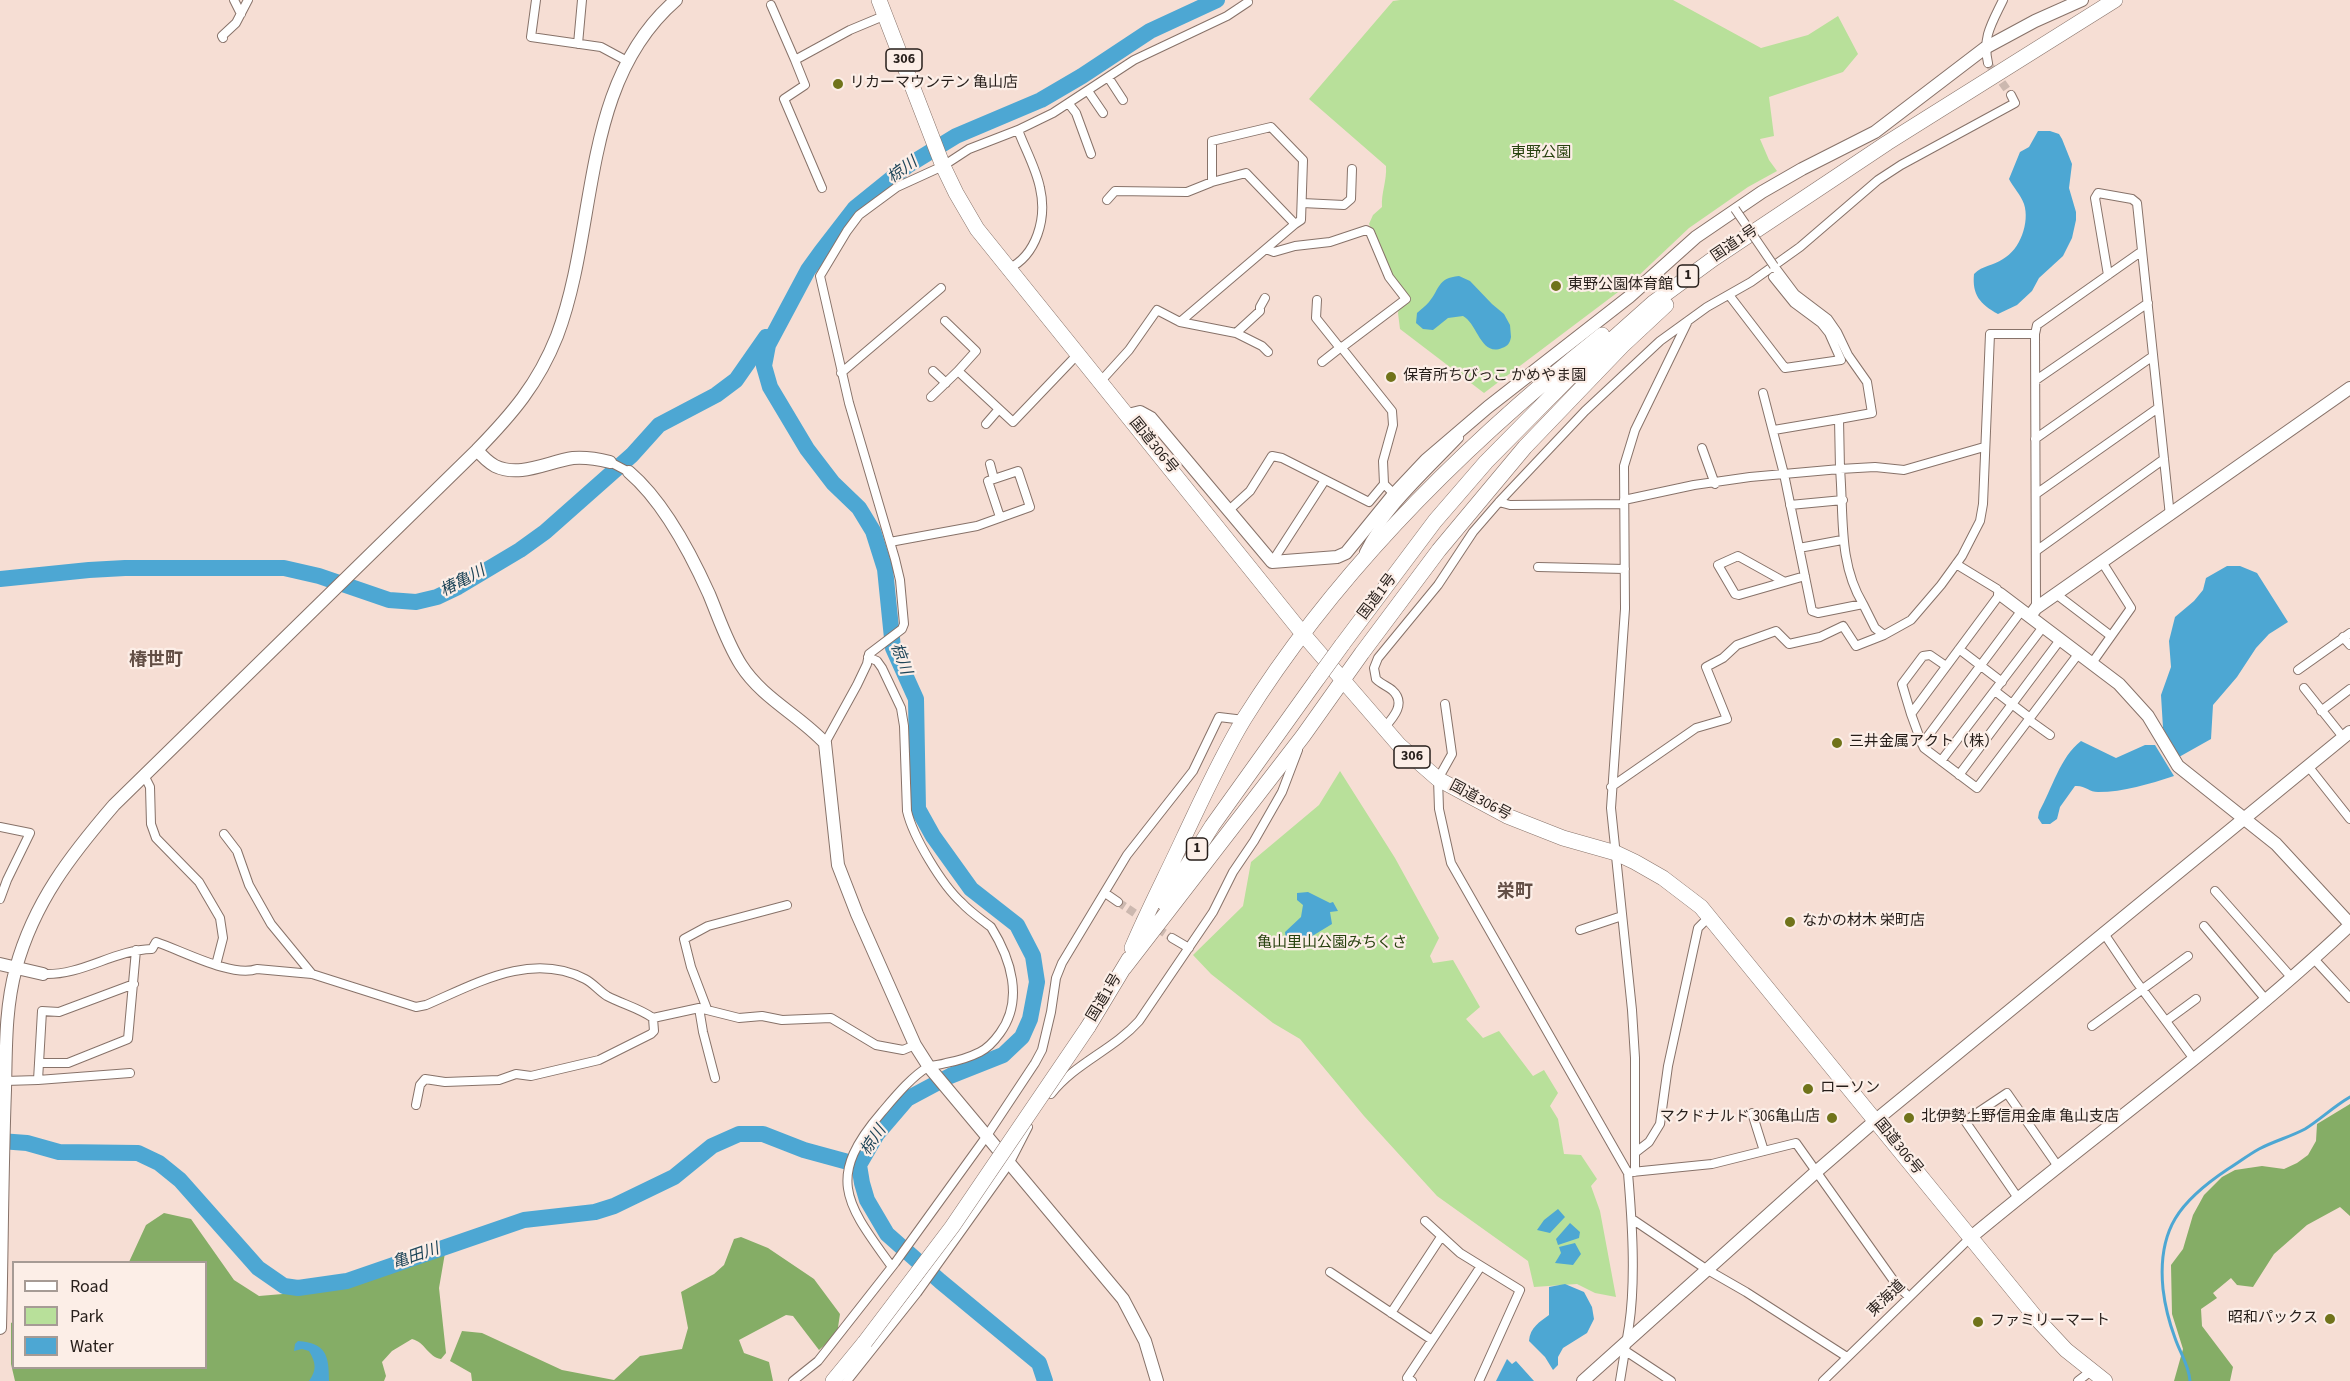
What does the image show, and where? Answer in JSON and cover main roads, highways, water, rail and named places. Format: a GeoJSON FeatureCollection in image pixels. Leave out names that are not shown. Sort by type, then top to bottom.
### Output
{"type":"FeatureCollection","features":[{"type":"Feature","properties":{"kind":"highway","name":"国道306号"},"geometry":{"type":"LineString","coordinates":[[879,0],[944,166],[956,193],[977,229],[1303,634],[1399,745],[1438,779],[1507,816],[1563,838],[1616,853],[1663,878],[1688,896],[1708,917],[1876,1120],[2052,1336],[2105,1381]]}},
{"type":"Feature","properties":{"kind":"highway","name":"国道1号"},"geometry":{"type":"LineString","coordinates":[[833,1381],[952,1227],[1088,1027],[1212,826],[1342,645],[1435,521],[1486,462],[1578,369],[1653,303],[1713,258],[1887,142],[2115,0]]}},
{"type":"Feature","properties":{"kind":"highway"},"geometry":{"type":"LineString","coordinates":[[1124,968],[1303,736],[1439,550],[1526,447],[1622,346],[1687,287],[1713,258]]}},
{"type":"Feature","properties":{"kind":"highway"},"geometry":{"type":"LineString","coordinates":[[1124,968],[1139,931],[1225,752],[1303,634],[1355,569],[1433,484],[1516,406],[1617,322],[1653,303]]}},
{"type":"Feature","properties":{"kind":"water"},"geometry":{"type":"Polygon","coordinates":[[[2038,131],[2059,134],[2062,139],[2072,164],[2069,188],[2076,220],[2072,238],[2063,256],[2039,278],[2032,291],[2017,305],[1998,314],[1978,298],[1974,288],[1974,274],[2009,255],[2019,242],[2026,211],[2021,197],[2009,179],[2020,152],[2029,147],[2038,131]]]}},
{"type":"Feature","properties":{"kind":"water"},"geometry":{"type":"Polygon","coordinates":[[[1459,276],[1470,281],[1504,314],[1510,325],[1511,337],[1506,346],[1489,348],[1463,316],[1448,318],[1433,330],[1423,329],[1416,323],[1417,313],[1429,302],[1440,285],[1447,279],[1459,276]]]}},
{"type":"Feature","properties":{"kind":"water"},"geometry":{"type":"Polygon","coordinates":[[[2227,566],[2240,566],[2257,573],[2288,622],[2269,634],[2256,648],[2237,677],[2213,705],[2211,739],[2179,757],[2163,728],[2161,695],[2171,667],[2169,641],[2175,617],[2203,590],[2206,578],[2227,566]]]}},
{"type":"Feature","properties":{"kind":"water"},"geometry":{"type":"Polygon","coordinates":[[[2081,741],[2116,758],[2145,745],[2155,745],[2174,776],[2108,792],[2095,792],[2075,786],[2060,807],[2057,819],[2050,824],[2042,824],[2038,818],[2039,812],[2062,764],[2081,741]]]}},
{"type":"Feature","properties":{"kind":"water"},"geometry":{"type":"Polygon","coordinates":[[[1308,892],[1330,903],[1333,902],[1338,911],[1330,912],[1332,924],[1295,945],[1286,939],[1285,932],[1301,917],[1303,905],[1297,900],[1297,893],[1308,892]]]}},
{"type":"Feature","properties":{"kind":"water"},"geometry":{"type":"Polygon","coordinates":[[[1558,1209],[1565,1217],[1550,1233],[1537,1230],[1544,1220],[1558,1209]]]}},
{"type":"Feature","properties":{"kind":"water"},"geometry":{"type":"Polygon","coordinates":[[[1570,1223],[1580,1232],[1579,1238],[1558,1245],[1556,1239],[1570,1223]]]}},
{"type":"Feature","properties":{"kind":"water"},"geometry":{"type":"Polygon","coordinates":[[[1575,1243],[1581,1254],[1573,1265],[1555,1263],[1561,1253],[1559,1247],[1575,1243]]]}},
{"type":"Feature","properties":{"kind":"water"},"geometry":{"type":"Polygon","coordinates":[[[1565,1284],[1584,1292],[1592,1307],[1594,1319],[1587,1333],[1563,1348],[1558,1357],[1558,1365],[1553,1370],[1545,1357],[1529,1341],[1533,1328],[1549,1315],[1549,1287],[1565,1284]]]}},
{"type":"Feature","properties":{"kind":"water"},"geometry":{"type":"Polygon","coordinates":[[[298,1341],[315,1344],[324,1352],[327,1357],[329,1381],[309,1381],[314,1370],[313,1359],[309,1351],[302,1349],[294,1351],[298,1341]]]}},
{"type":"Feature","properties":{"kind":"water"},"geometry":{"type":"Polygon","coordinates":[[[1507,1359],[1512,1364],[1516,1361],[1534,1381],[1496,1381],[1507,1359]]]}},
{"type":"Feature","properties":{"kind":"waterway","name":"椋川"},"geometry":{"type":"LineString","coordinates":[[1045,1381],[1039,1363],[887,1234],[867,1200],[862,1183],[859,1165],[877,1134],[907,1099],[950,1076],[1003,1055],[1022,1037],[1030,1019],[1037,982],[1033,956],[1017,925],[971,889],[933,836],[918,809],[916,699],[893,648],[885,569],[873,531],[859,508],[833,483],[807,449],[770,387],[764,366],[768,345],[808,270],[855,208],[907,166],[956,136],[1041,100],[1150,31],[1217,0]]}},
{"type":"Feature","properties":{"kind":"waterway","name":"椿亀川"},"geometry":{"type":"LineString","coordinates":[[0,579],[125,568],[284,568],[319,576],[389,600],[416,602],[437,597],[520,550],[545,532],[632,455],[659,425],[716,395],[736,380],[766,337]]}},
{"type":"Feature","properties":{"kind":"waterway"},"geometry":{"type":"LineString","coordinates":[[2190,1381],[2169,1320],[2163,1289],[2164,1249],[2175,1218],[2197,1193],[2228,1169],[2259,1149],[2305,1129],[2350,1097]]}},
{"type":"Feature","properties":{"kind":"waterway","name":"亀田川"},"geometry":{"type":"LineString","coordinates":[[0,1141],[27,1143],[59,1152],[138,1153],[159,1163],[180,1180],[258,1268],[284,1286],[298,1288],[347,1281],[524,1220],[595,1212],[614,1206],[674,1177],[712,1146],[739,1134],[763,1134],[804,1150],[859,1165]]}},
{"type":"Feature","properties":{"kind":"tunnel"},"geometry":{"type":"LineString","coordinates":[[1988,63],[2011,95]]}},
{"type":"Feature","properties":{"kind":"tunnel"},"geometry":{"type":"LineString","coordinates":[[1118,902],[1172,938]]}},
{"type":"Feature","properties":{"kind":"place","name":"リカーマウンテン 亀山店"},"geometry":{"type":"Point","coordinates":[838,84]}},
{"type":"Feature","properties":{"kind":"place","name":"東野公園体育館"},"geometry":{"type":"Point","coordinates":[1556,286]}},
{"type":"Feature","properties":{"kind":"place","name":"保育所ちびっこ かめやま園"},"geometry":{"type":"Point","coordinates":[1391,377]}},
{"type":"Feature","properties":{"kind":"place","name":"三井金属アクト（株）"},"geometry":{"type":"Point","coordinates":[1837,743]}},
{"type":"Feature","properties":{"kind":"place","name":"なかの材木 栄町店"},"geometry":{"type":"Point","coordinates":[1790,922]}},
{"type":"Feature","properties":{"kind":"place","name":"ローソン"},"geometry":{"type":"Point","coordinates":[1808,1089]}},
{"type":"Feature","properties":{"kind":"place","name":"マクドナルド 306亀山店"},"geometry":{"type":"Point","coordinates":[1832,1118]}},
{"type":"Feature","properties":{"kind":"place","name":"北伊勢上野信用金庫 亀山支店"},"geometry":{"type":"Point","coordinates":[1909,1118]}},
{"type":"Feature","properties":{"kind":"place","name":"昭和パックス"},"geometry":{"type":"Point","coordinates":[2330,1319]}},
{"type":"Feature","properties":{"kind":"place","name":"ファミリーマート"},"geometry":{"type":"Point","coordinates":[1978,1322]}},
{"type":"Feature","properties":{"kind":"district","name":"椿世町"},"geometry":{"type":"Point","coordinates":[156,661]}},
{"type":"Feature","properties":{"kind":"district","name":"栄町"},"geometry":{"type":"Point","coordinates":[1515,893]}},
{"type":"Feature","properties":{"kind":"park label","name":"東野公園"},"geometry":{"type":"Point","coordinates":[1541,154]}},
{"type":"Feature","properties":{"kind":"park label","name":"亀山里山公園みちくさ"},"geometry":{"type":"Point","coordinates":[1332,944]}}]}
